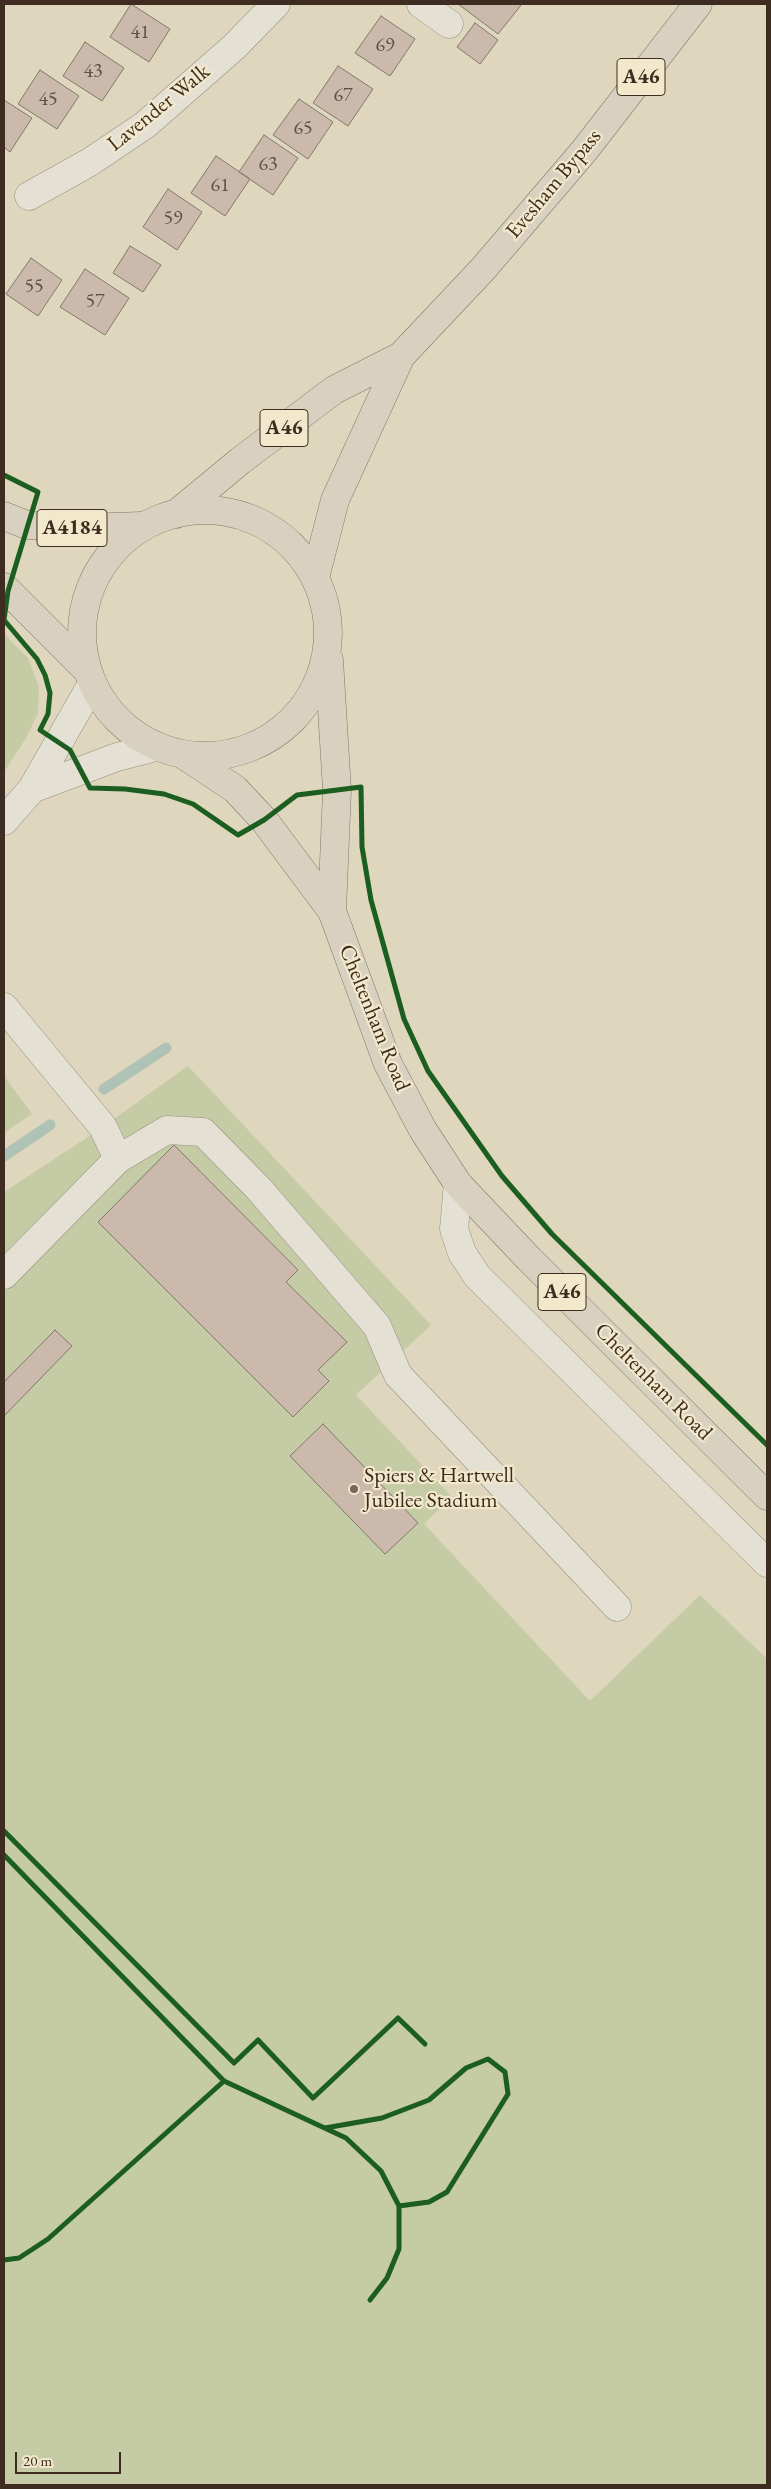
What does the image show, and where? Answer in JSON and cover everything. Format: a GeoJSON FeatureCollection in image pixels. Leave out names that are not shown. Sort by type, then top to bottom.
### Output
{"type":"FeatureCollection","features":[{"type":"Feature","properties":{"kind":"main road","name":"Evesham Bypass"},"geometry":{"type":"LineString","coordinates":[[316,578],[335,500],[400,356],[482,268],[584,151],[698,4]]}},
{"type":"Feature","properties":{"kind":"main road","name":"Evesham Bypass"},"geometry":{"type":"LineString","coordinates":[[176,514],[240,461],[334,390],[400,356]]}},
{"type":"Feature","properties":{"kind":"main road"},"geometry":{"type":"LineString","coordinates":[[89,677],[81,639],[84,607],[95,578],[112,552],[142,526],[176,514],[204,510],[222,512],[257,522],[281,536],[300,555],[316,578]]}},
{"type":"Feature","properties":{"kind":"main road","name":"A4184"},"geometry":{"type":"LineString","coordinates":[[4,516],[27,525],[81,528],[142,526]]}},
{"type":"Feature","properties":{"kind":"main road","name":"Cheltenham Road"},"geometry":{"type":"LineString","coordinates":[[316,578],[326,610],[337,790],[332,911]]}},
{"type":"Feature","properties":{"kind":"main road"},"geometry":{"type":"LineString","coordinates":[[4,587],[89,677],[111,714],[139,738],[156,747],[185,756],[226,756],[264,742],[271,737],[296,717],[318,683],[328,643]]}},
{"type":"Feature","properties":{"kind":"main road","name":"Cheltenham Road"},"geometry":{"type":"LineString","coordinates":[[185,756],[235,789],[264,820],[332,911],[388,1064],[423,1130],[458,1184],[528,1259],[767,1496]]}},
{"type":"Feature","properties":{"kind":"street","name":"Lavender Walk"},"geometry":{"type":"LineString","coordinates":[[29,196],[90,162],[145,125],[234,47],[276,4]]}},
{"type":"Feature","properties":{"kind":"street"},"geometry":{"type":"LineString","coordinates":[[421,4],[449,24]]}},
{"type":"Feature","properties":{"kind":"street"},"geometry":{"type":"LineString","coordinates":[[4,821],[32,789],[89,677]]}},
{"type":"Feature","properties":{"kind":"street"},"geometry":{"type":"LineString","coordinates":[[32,789],[118,757],[156,747]]}},
{"type":"Feature","properties":{"kind":"street"},"geometry":{"type":"LineString","coordinates":[[4,1009],[103,1127],[118,1159]]}},
{"type":"Feature","properties":{"kind":"street"},"geometry":{"type":"LineString","coordinates":[[4,1275],[118,1159],[167,1130],[203,1132],[259,1189],[377,1326],[398,1375],[617,1607]]}},
{"type":"Feature","properties":{"kind":"street"},"geometry":{"type":"LineString","coordinates":[[458,1184],[454,1229],[462,1253],[477,1276],[767,1562]]}},
{"type":"Feature","properties":{"kind":"green space"},"geometry":{"type":"Polygon","coordinates":[[[4,634],[28,658],[39,687],[38,713],[26,738],[4,772],[4,634]]]}},
{"type":"Feature","properties":{"kind":"green space"},"geometry":{"type":"Polygon","coordinates":[[[188,1066],[431,1325],[356,1395],[452,1497],[424,1524],[590,1701],[700,1595],[767,1659],[767,2485],[4,2485],[4,1192],[103,1127],[188,1066]]]}},
{"type":"Feature","properties":{"kind":"green space"},"geometry":{"type":"Polygon","coordinates":[[[4,1076],[32,1114],[4,1133],[4,1076]]]}},
{"type":"Feature","properties":{"kind":"building"},"geometry":{"type":"Polygon","coordinates":[[[131,4],[170,29],[149,62],[110,37],[131,4]]]}},
{"type":"Feature","properties":{"kind":"building"},"geometry":{"type":"Polygon","coordinates":[[[458,4],[522,4],[498,34],[458,4]]]}},
{"type":"Feature","properties":{"kind":"building"},"geometry":{"type":"Polygon","coordinates":[[[381,16],[415,39],[390,76],[355,53],[381,16]]]}},
{"type":"Feature","properties":{"kind":"building"},"geometry":{"type":"Polygon","coordinates":[[[475,23],[498,40],[480,64],[457,47],[475,23]]]}},
{"type":"Feature","properties":{"kind":"building"},"geometry":{"type":"Polygon","coordinates":[[[85,42],[124,68],[102,101],[63,76],[85,42]]]}},
{"type":"Feature","properties":{"kind":"building"},"geometry":{"type":"Polygon","coordinates":[[[338,66],[373,89],[348,126],[313,103],[338,66]]]}},
{"type":"Feature","properties":{"kind":"building"},"geometry":{"type":"Polygon","coordinates":[[[40,70],[79,96],[57,129],[18,104],[40,70]]]}},
{"type":"Feature","properties":{"kind":"building"},"geometry":{"type":"Polygon","coordinates":[[[299,99],[333,122],[308,159],[273,135],[299,99]]]}},
{"type":"Feature","properties":{"kind":"building"},"geometry":{"type":"Polygon","coordinates":[[[4,100],[32,118],[10,152],[4,147],[4,100]]]}},
{"type":"Feature","properties":{"kind":"building"},"geometry":{"type":"Polygon","coordinates":[[[264,135],[298,158],[273,195],[239,172],[264,135]]]}},
{"type":"Feature","properties":{"kind":"building"},"geometry":{"type":"Polygon","coordinates":[[[216,156],[250,179],[225,216],[191,193],[216,156]]]}},
{"type":"Feature","properties":{"kind":"building"},"geometry":{"type":"Polygon","coordinates":[[[168,189],[202,212],[177,250],[143,227],[168,189]]]}},
{"type":"Feature","properties":{"kind":"building"},"geometry":{"type":"Polygon","coordinates":[[[130,246],[161,265],[143,292],[113,273],[130,246]]]}},
{"type":"Feature","properties":{"kind":"building"},"geometry":{"type":"Polygon","coordinates":[[[31,258],[62,280],[38,316],[6,294],[31,258]]]}},
{"type":"Feature","properties":{"kind":"building"},"geometry":{"type":"Polygon","coordinates":[[[85,269],[129,298],[105,335],[60,307],[85,269]]]}},
{"type":"Feature","properties":{"kind":"building"},"geometry":{"type":"Polygon","coordinates":[[[174,1145],[298,1270],[286,1282],[347,1342],[318,1370],[329,1381],[293,1417],[98,1222],[174,1145]]]}},
{"type":"Feature","properties":{"kind":"building"},"geometry":{"type":"Polygon","coordinates":[[[55,1330],[72,1346],[4,1416],[4,1382],[55,1330]]]}},
{"type":"Feature","properties":{"kind":"building","name":"Spiers & Hartwell Jubilee Stadium"},"geometry":{"type":"Polygon","coordinates":[[[323,1424],[418,1523],[385,1554],[290,1456],[323,1424]]]}},
{"type":"Feature","properties":{"kind":"waterway"},"geometry":{"type":"LineString","coordinates":[[104,1089],[166,1048]]}},
{"type":"Feature","properties":{"kind":"waterway"},"geometry":{"type":"LineString","coordinates":[[4,1156],[50,1125]]}},
{"type":"Feature","properties":{"kind":"cycle path"},"geometry":{"type":"LineString","coordinates":[[4,475],[38,492],[8,591],[4,620],[37,659],[45,675],[50,693],[48,714],[40,730],[70,750],[90,788],[125,789],[164,794],[193,804],[238,835],[264,820],[297,795],[361,787],[362,847],[371,900],[404,1019],[428,1071],[502,1176],[552,1234],[767,1445]]}},
{"type":"Feature","properties":{"kind":"cycle path"},"geometry":{"type":"LineString","coordinates":[[4,1831],[234,2063],[258,2040],[313,2098],[398,2018],[425,2044]]}},
{"type":"Feature","properties":{"kind":"cycle path"},"geometry":{"type":"LineString","coordinates":[[4,1855],[224,2081],[346,2138],[381,2171],[399,2206],[399,2249],[387,2278],[370,2300]]}},
{"type":"Feature","properties":{"kind":"cycle path"},"geometry":{"type":"LineString","coordinates":[[325,2128],[382,2118],[429,2100],[466,2068],[488,2059],[505,2072],[508,2094],[447,2192],[429,2202],[399,2206]]}},
{"type":"Feature","properties":{"kind":"cycle path"},"geometry":{"type":"LineString","coordinates":[[4,2260],[19,2258],[48,2239],[224,2081]]}},
{"type":"Feature","properties":{"kind":"place","name":"Spiers & Hartwell Jubilee Stadium"},"geometry":{"type":"Point","coordinates":[354,1489]}}]}
